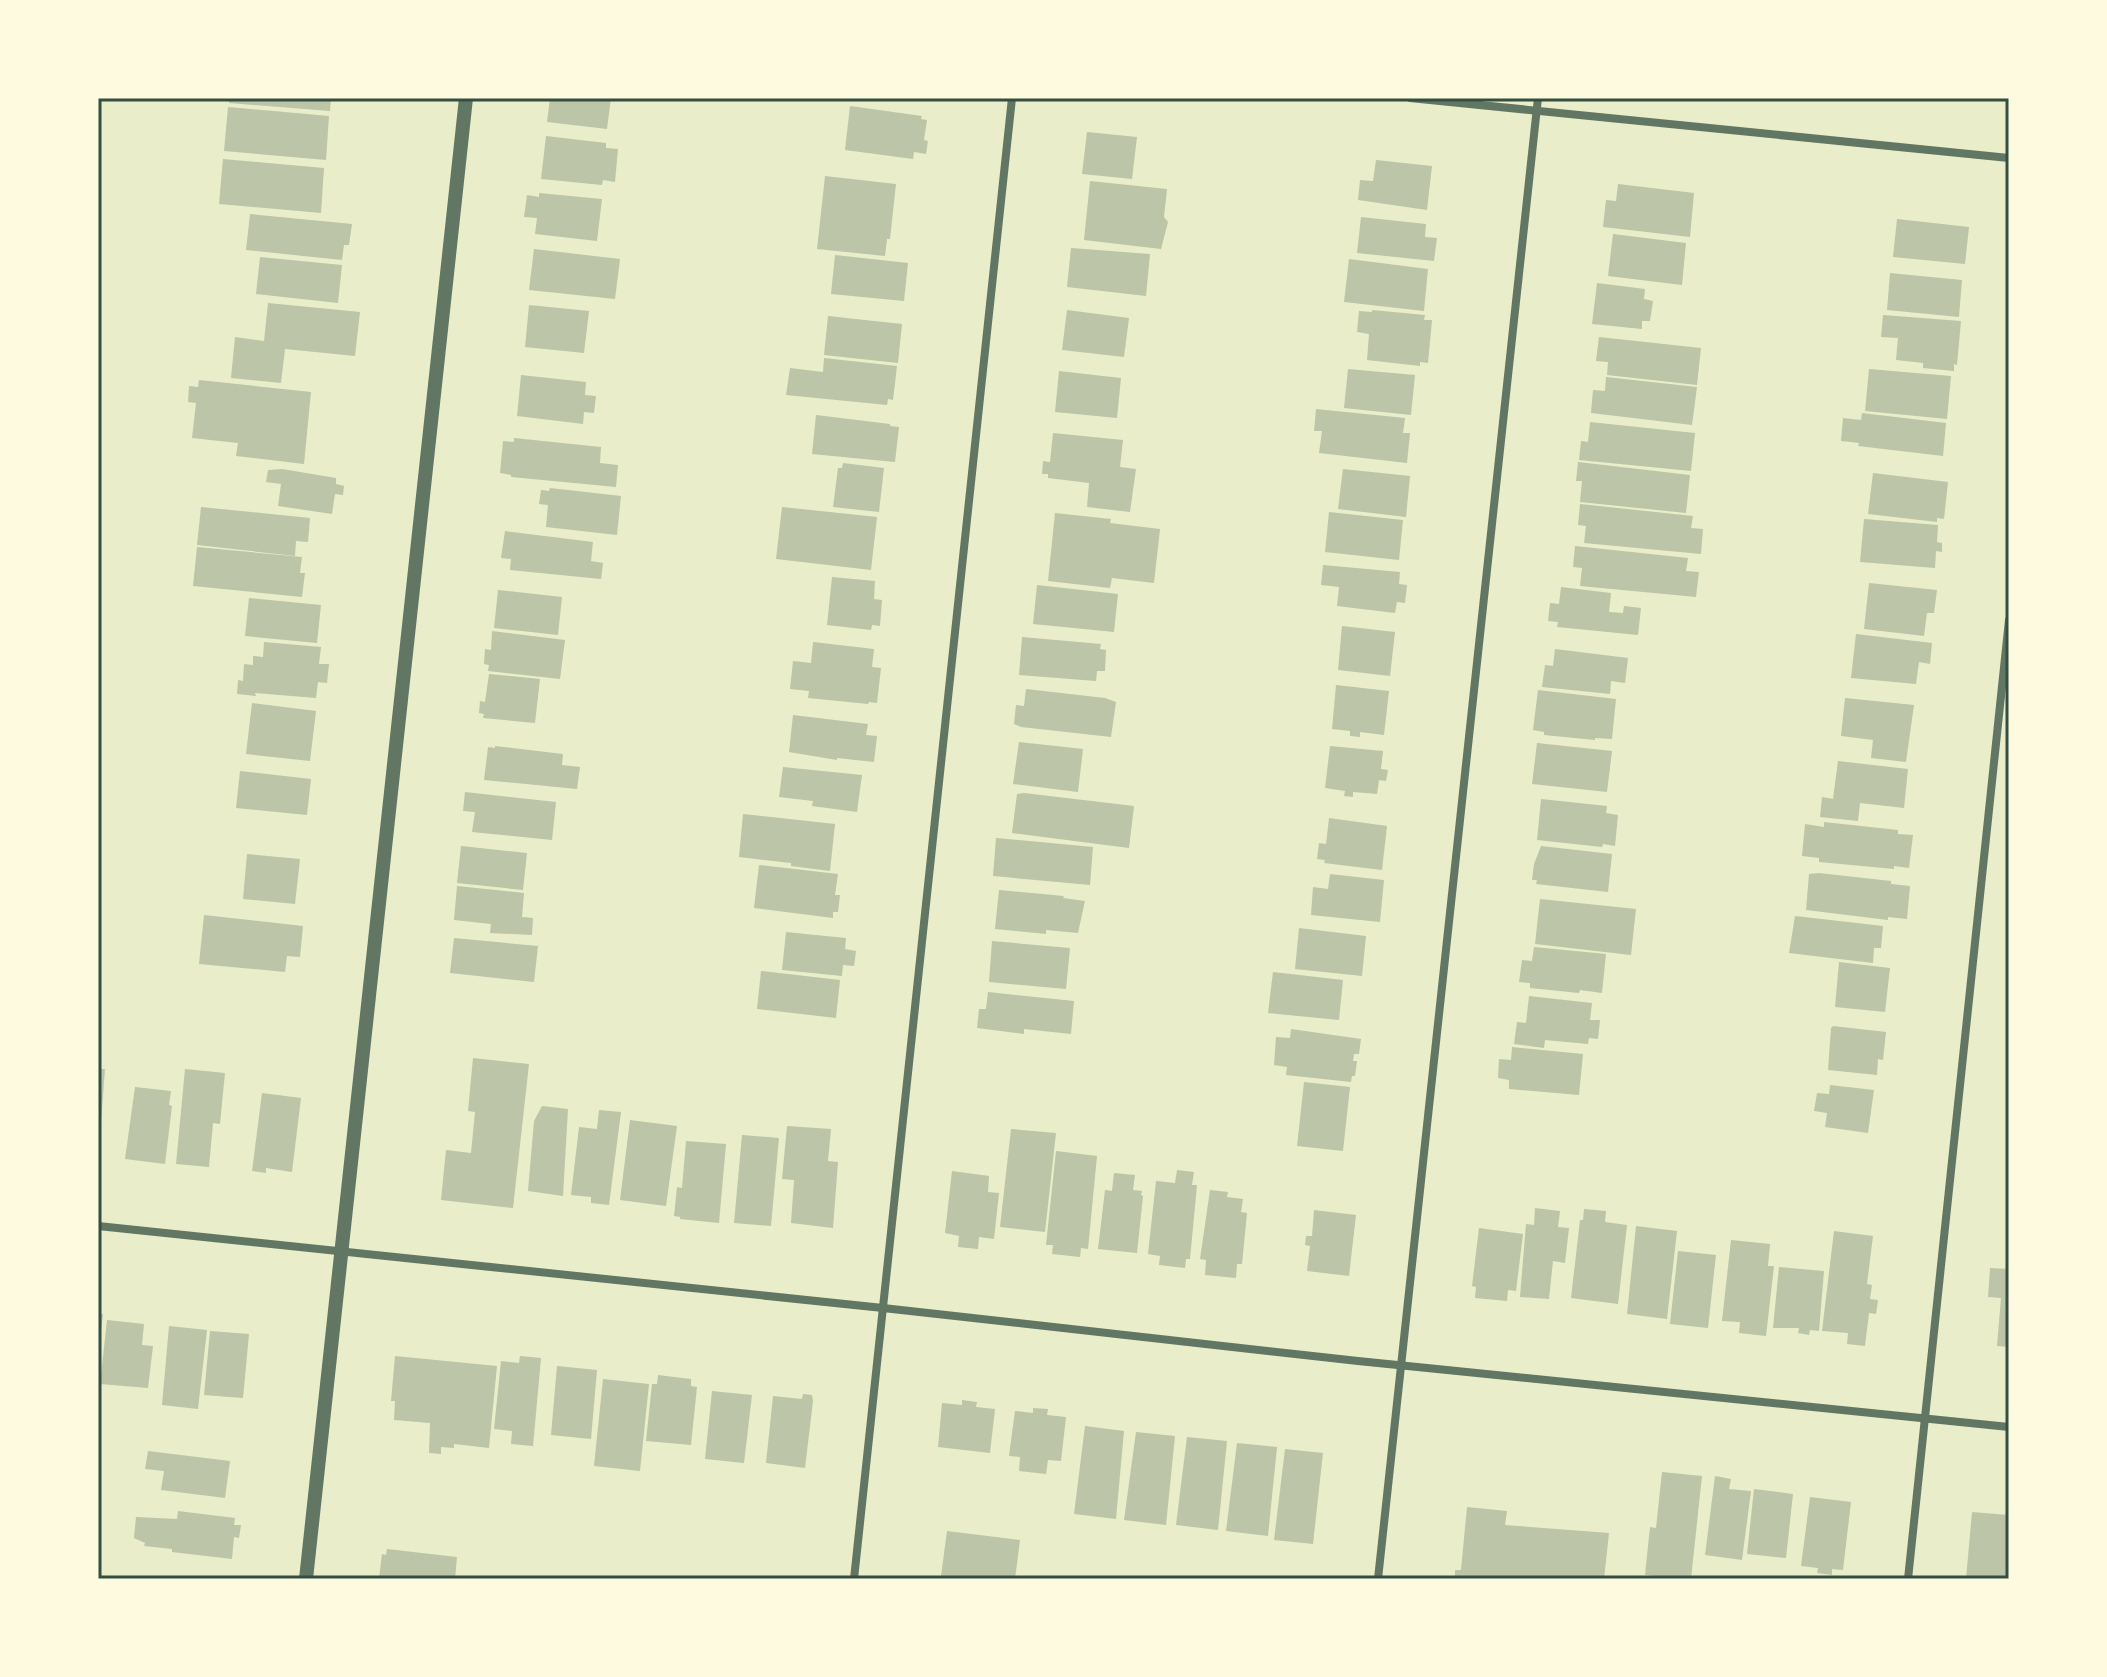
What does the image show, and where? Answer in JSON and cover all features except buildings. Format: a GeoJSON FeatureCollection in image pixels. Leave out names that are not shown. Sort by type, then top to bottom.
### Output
{"type":"FeatureCollection","features":[{"type":"Feature","properties":{"kind":"street"},"geometry":{"type":"LineString","coordinates":[[306,1579],[466,98]]}},
{"type":"Feature","properties":{"kind":"street"},"geometry":{"type":"LineString","coordinates":[[854,1579],[1012,98]]}},
{"type":"Feature","properties":{"kind":"street"},"geometry":{"type":"LineString","coordinates":[[1410,98],[2009,158]]}},
{"type":"Feature","properties":{"kind":"street"},"geometry":{"type":"LineString","coordinates":[[1378,1579],[1538,98]]}},
{"type":"Feature","properties":{"kind":"street"},"geometry":{"type":"LineString","coordinates":[[1908,1579],[2009,620]]}},
{"type":"Feature","properties":{"kind":"street"},"geometry":{"type":"LineString","coordinates":[[98,1226],[1400,1366],[2009,1427]]}}]}
